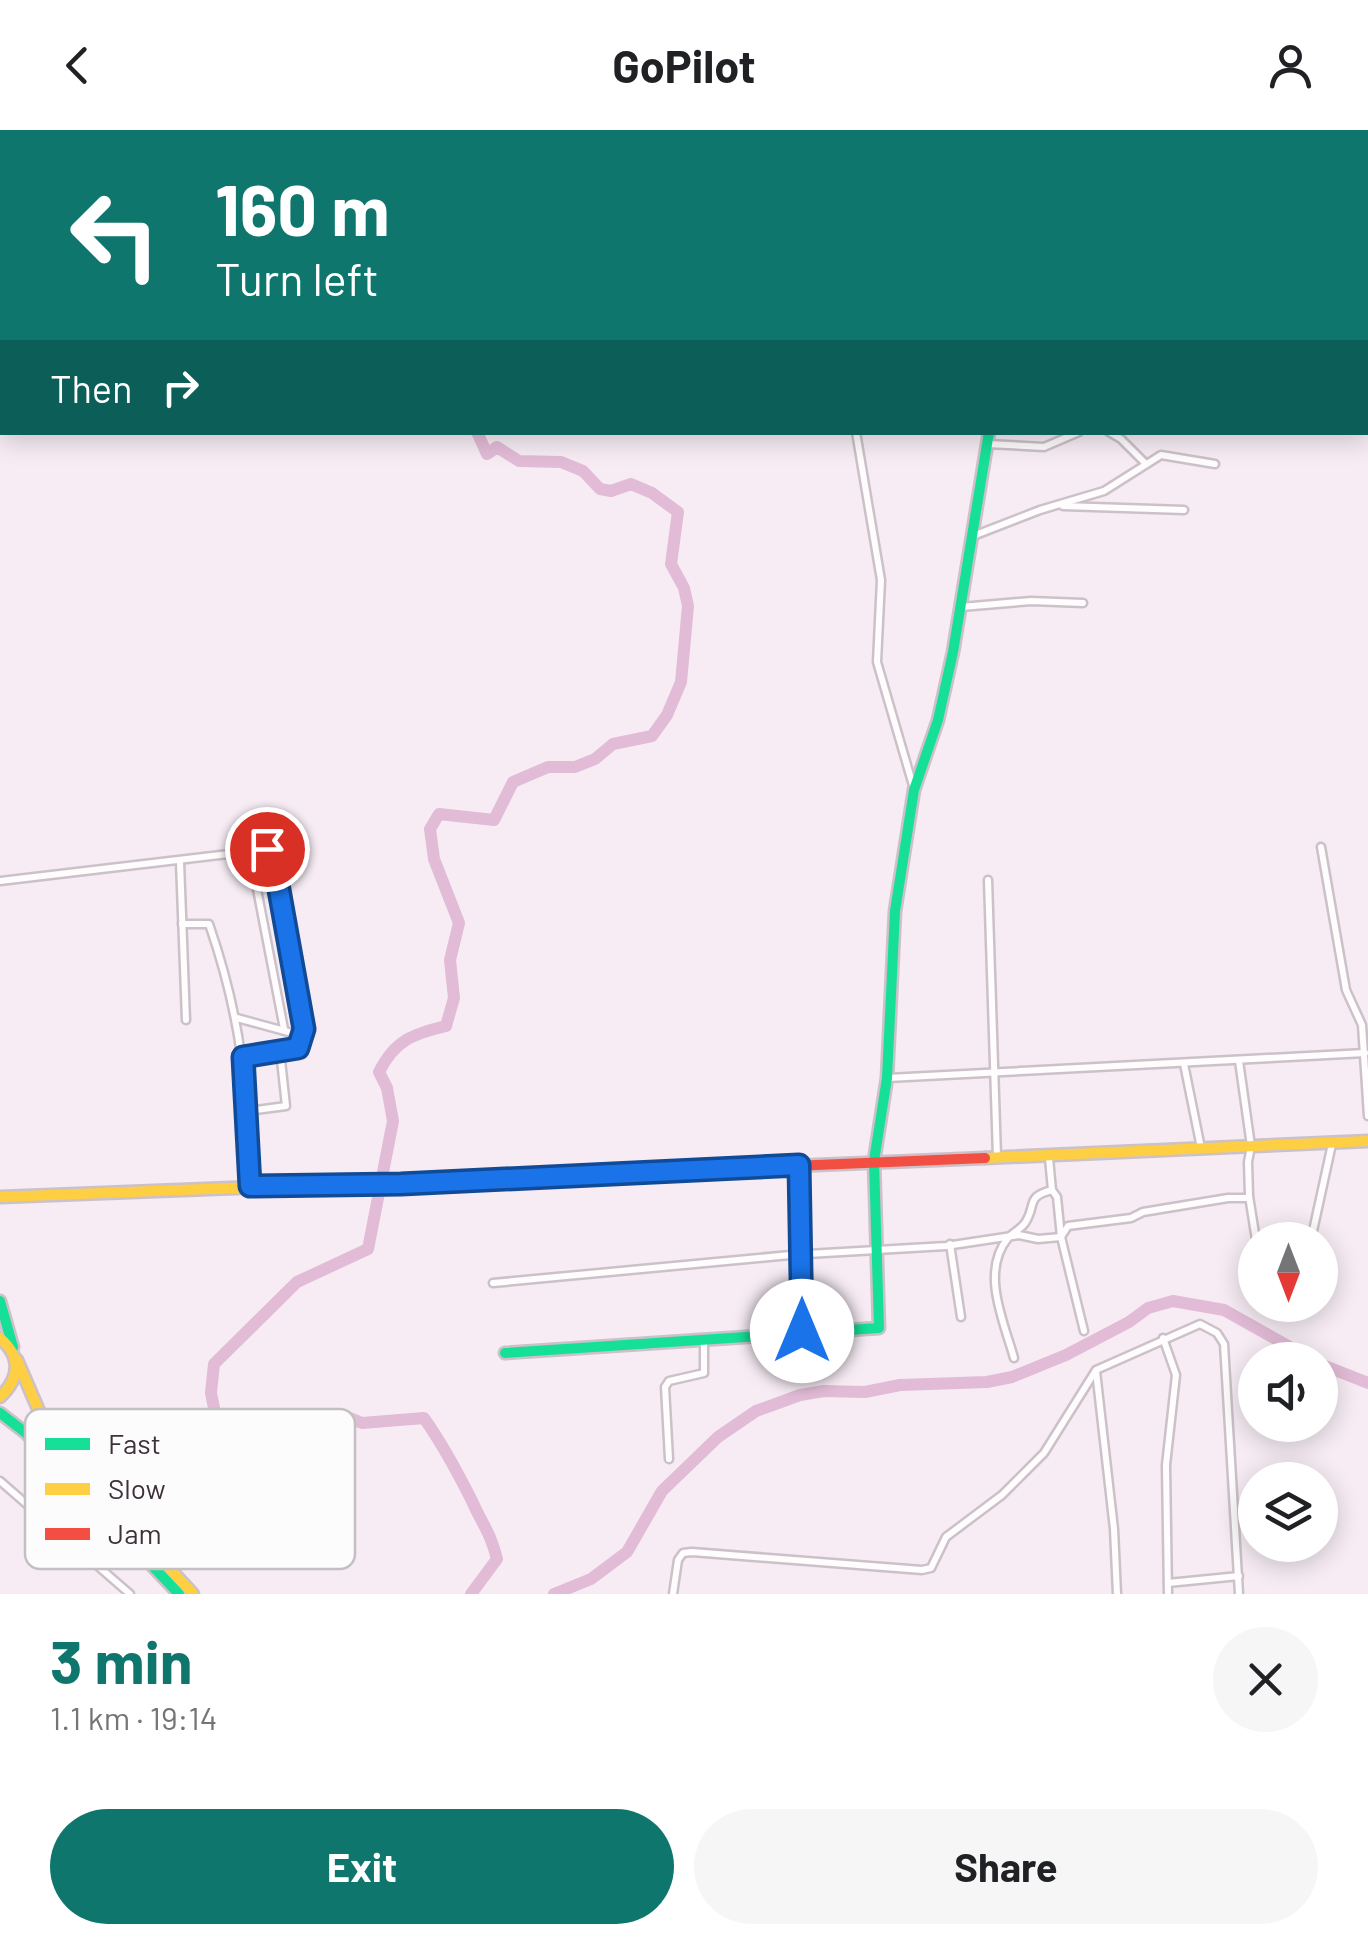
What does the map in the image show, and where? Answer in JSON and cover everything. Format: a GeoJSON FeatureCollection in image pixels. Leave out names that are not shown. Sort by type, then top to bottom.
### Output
{"type":"FeatureCollection","features":[{"type":"Feature","properties":{"kind":"street"},"geometry":{"type":"LineString","coordinates":[[856,435],[880,580],[877,662],[914,790]]}},
{"type":"Feature","properties":{"kind":"street"},"geometry":{"type":"LineString","coordinates":[[506,1353],[878,1328],[874,1161],[886,1078],[895,911],[914,790],[938,720],[961,607],[988,438],[1044,448],[1072,435]]}},
{"type":"Feature","properties":{"kind":"street"},"geometry":{"type":"LineString","coordinates":[[1116,435],[1145,463]]}},
{"type":"Feature","properties":{"kind":"street"},"geometry":{"type":"LineString","coordinates":[[973,536],[1104,491],[1161,456],[1215,464]]}},
{"type":"Feature","properties":{"kind":"street"},"geometry":{"type":"LineString","coordinates":[[1056,505],[1184,510]]}},
{"type":"Feature","properties":{"kind":"street"},"geometry":{"type":"LineString","coordinates":[[961,607],[1031,601],[1083,602]]}},
{"type":"Feature","properties":{"kind":"street"},"geometry":{"type":"LineString","coordinates":[[1320,847],[1346,990],[1362,1025],[1368,1116]]}},
{"type":"Feature","properties":{"kind":"street"},"geometry":{"type":"LineString","coordinates":[[0,881],[272,851],[292,950],[303,1036],[300,1046],[243,1057]]}},
{"type":"Feature","properties":{"kind":"street"},"geometry":{"type":"LineString","coordinates":[[250,853],[284,1029]]}},
{"type":"Feature","properties":{"kind":"street"},"geometry":{"type":"LineString","coordinates":[[180,862],[186,1020]]}},
{"type":"Feature","properties":{"kind":"street"},"geometry":{"type":"LineString","coordinates":[[988,880],[996,1157]]}},
{"type":"Feature","properties":{"kind":"street"},"geometry":{"type":"LineString","coordinates":[[182,924],[209,924],[228,979],[243,1057],[250,1186]]}},
{"type":"Feature","properties":{"kind":"street"},"geometry":{"type":"LineString","coordinates":[[237,1018],[303,1036]]}},
{"type":"Feature","properties":{"kind":"street"},"geometry":{"type":"LineString","coordinates":[[248,1111],[286,1106],[280,1051]]}},
{"type":"Feature","properties":{"kind":"street"},"geometry":{"type":"LineString","coordinates":[[886,1078],[1364,1053]]}},
{"type":"Feature","properties":{"kind":"street"},"geometry":{"type":"LineString","coordinates":[[1239,1060],[1252,1146],[1248,1162],[1253,1222]]}},
{"type":"Feature","properties":{"kind":"street"},"geometry":{"type":"LineString","coordinates":[[1184,1064],[1200,1148]]}},
{"type":"Feature","properties":{"kind":"street"},"geometry":{"type":"LineString","coordinates":[[0,1197],[401,1184],[1368,1141]]}},
{"type":"Feature","properties":{"kind":"street"},"geometry":{"type":"LineString","coordinates":[[1315,1222],[1332,1142]]}},
{"type":"Feature","properties":{"kind":"street"},"geometry":{"type":"LineString","coordinates":[[1049,1158],[1061,1237],[1084,1331]]}},
{"type":"Feature","properties":{"kind":"street"},"geometry":{"type":"LineString","coordinates":[[799,1165],[802,1331]]}},
{"type":"Feature","properties":{"kind":"street"},"geometry":{"type":"LineString","coordinates":[[1014,1358],[994,1276],[998,1258],[1009,1236],[1021,1229],[1038,1194],[1052,1190]]}},
{"type":"Feature","properties":{"kind":"street"},"geometry":{"type":"LineString","coordinates":[[1061,1237],[1068,1226],[1228,1198],[1249,1198]]}},
{"type":"Feature","properties":{"kind":"street"},"geometry":{"type":"LineString","coordinates":[[493,1283],[790,1255],[877,1252],[1009,1236],[1061,1237]]}},
{"type":"Feature","properties":{"kind":"street"},"geometry":{"type":"LineString","coordinates":[[950,1244],[961,1317]]}},
{"type":"Feature","properties":{"kind":"street"},"geometry":{"type":"LineString","coordinates":[[0,1300],[16,1356],[39,1409]]}},
{"type":"Feature","properties":{"kind":"street"},"geometry":{"type":"LineString","coordinates":[[674,1594],[678,1560],[684,1553],[692,1552],[931,1568],[946,1537],[1002,1495],[1044,1453],[1096,1370],[1200,1324],[1222,1339],[1239,1594]]}},
{"type":"Feature","properties":{"kind":"street"},"geometry":{"type":"LineString","coordinates":[[0,1338],[16,1356],[18,1374],[0,1398]]}},
{"type":"Feature","properties":{"kind":"street"},"geometry":{"type":"LineString","coordinates":[[1163,1338],[1176,1375],[1166,1465],[1168,1594]]}},
{"type":"Feature","properties":{"kind":"street"},"geometry":{"type":"LineString","coordinates":[[669,1459],[664,1387],[669,1381],[704,1374],[704,1342]]}},
{"type":"Feature","properties":{"kind":"street"},"geometry":{"type":"LineString","coordinates":[[1096,1370],[1114,1529],[1117,1594]]}},
{"type":"Feature","properties":{"kind":"street"},"geometry":{"type":"LineString","coordinates":[[0,1414],[25,1432]]}},
{"type":"Feature","properties":{"kind":"street"},"geometry":{"type":"LineString","coordinates":[[0,1481],[25,1503]]}},
{"type":"Feature","properties":{"kind":"street"},"geometry":{"type":"LineString","coordinates":[[101,1569],[130,1594]]}},
{"type":"Feature","properties":{"kind":"street"},"geometry":{"type":"LineString","coordinates":[[155,1569],[179,1594]]}},
{"type":"Feature","properties":{"kind":"street"},"geometry":{"type":"LineString","coordinates":[[171,1569],[194,1594]]}},
{"type":"Feature","properties":{"kind":"street"},"geometry":{"type":"LineString","coordinates":[[1168,1583],[1239,1576]]}},
{"type":"Feature","properties":{"kind":"waterway"},"geometry":{"type":"LineString","coordinates":[[214,1409],[211,1393],[214,1364],[297,1282],[368,1249],[393,1121],[387,1088],[379,1072],[406,1040],[446,1026],[454,998],[450,960],[459,923],[434,859],[430,829],[439,814],[494,820],[513,782],[548,767],[575,767],[595,759],[613,744],[652,736],[667,715],[681,682],[688,606],[684,588],[671,564],[678,512],[652,493],[631,484],[611,491],[600,489],[583,471],[561,462],[519,461],[497,447],[487,454],[478,435]]}},
{"type":"Feature","properties":{"kind":"waterway"},"geometry":{"type":"LineString","coordinates":[[554,1594],[591,1579],[627,1552],[662,1491],[718,1437],[756,1411],[800,1395],[1012,1377],[1066,1355],[1148,1308],[1173,1301],[1224,1310],[1281,1342]]}},
{"type":"Feature","properties":{"kind":"waterway"},"geometry":{"type":"LineString","coordinates":[[1338,1371],[1368,1383]]}},
{"type":"Feature","properties":{"kind":"waterway"},"geometry":{"type":"LineString","coordinates":[[355,1420],[362,1423],[424,1418],[461,1479],[497,1559],[471,1594]]}},
{"type":"Feature","properties":{"kind":"traffic: fast"},"geometry":{"type":"LineString","coordinates":[[505,1353],[879,1328],[874,1161],[887,1078],[895,911],[914,790],[938,720],[953,652],[989,435]]}},
{"type":"Feature","properties":{"kind":"traffic: fast"},"geometry":{"type":"LineString","coordinates":[[0,1301],[13,1347]]}},
{"type":"Feature","properties":{"kind":"traffic: fast"},"geometry":{"type":"LineString","coordinates":[[0,1413],[25,1432]]}},
{"type":"Feature","properties":{"kind":"traffic: fast"},"geometry":{"type":"LineString","coordinates":[[155,1569],[179,1594]]}},
{"type":"Feature","properties":{"kind":"traffic: slow"},"geometry":{"type":"LineString","coordinates":[[985,1158],[1368,1141]]}},
{"type":"Feature","properties":{"kind":"traffic: slow"},"geometry":{"type":"LineString","coordinates":[[0,1197],[648,1172]]}},
{"type":"Feature","properties":{"kind":"traffic: slow"},"geometry":{"type":"LineString","coordinates":[[0,1338],[12,1353],[16,1368],[12,1382],[0,1397]]}},
{"type":"Feature","properties":{"kind":"traffic: slow"},"geometry":{"type":"LineString","coordinates":[[17,1360],[38,1409]]}},
{"type":"Feature","properties":{"kind":"traffic: slow"},"geometry":{"type":"LineString","coordinates":[[170,1569],[193,1594]]}},
{"type":"Feature","properties":{"kind":"traffic: jam"},"geometry":{"type":"LineString","coordinates":[[648,1172],[985,1158]]}},
{"type":"Feature","properties":{"kind":"route"},"geometry":{"type":"LineString","coordinates":[[267,849],[272,851],[282,899],[304,1029],[298,1048],[243,1057],[250,1186],[401,1184],[799,1165],[802,1331]]}}]}
